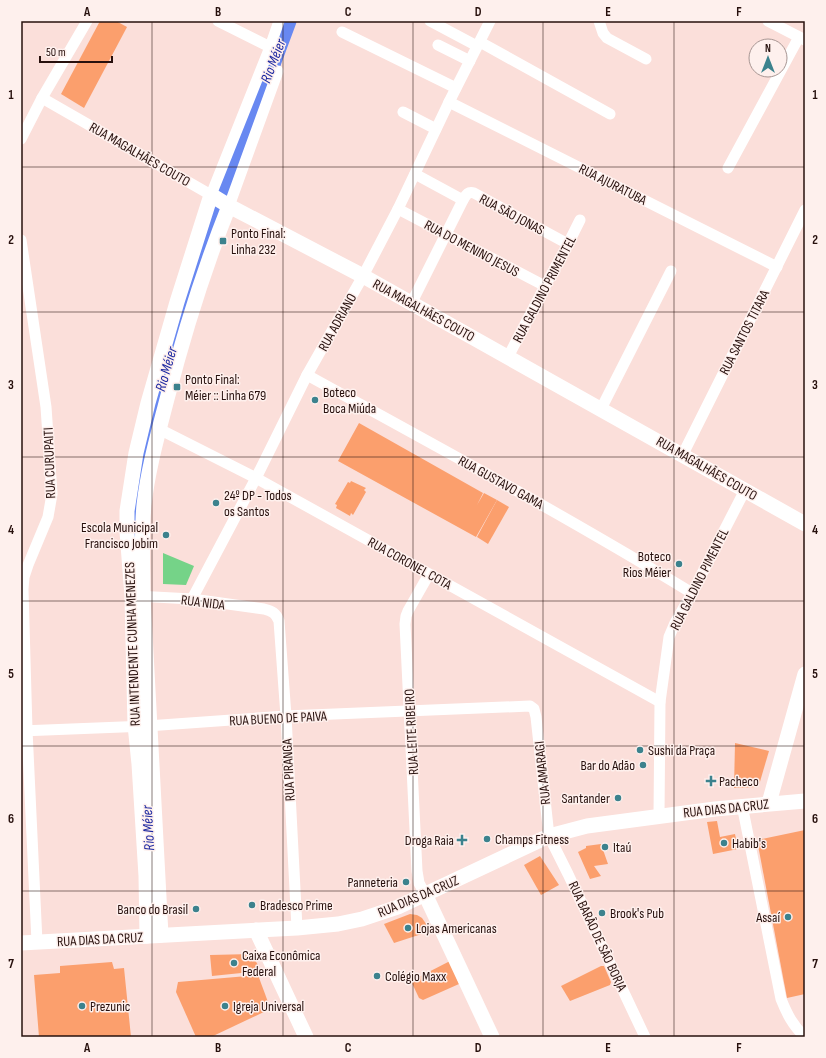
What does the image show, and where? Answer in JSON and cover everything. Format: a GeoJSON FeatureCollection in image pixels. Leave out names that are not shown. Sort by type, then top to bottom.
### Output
{"type":"FeatureCollection","features":[{"type":"Feature","properties":{"kind":"street"},"geometry":{"type":"LineString","coordinates":[[21,139],[42,98],[87,21]]}},
{"type":"Feature","properties":{"kind":"street"},"geometry":{"type":"LineString","coordinates":[[218,21],[270,47]]}},
{"type":"Feature","properties":{"kind":"street"},"geometry":{"type":"LineString","coordinates":[[220,200],[279,21]]}},
{"type":"Feature","properties":{"kind":"street"},"geometry":{"type":"LineString","coordinates":[[430,21],[478,44],[610,114]]}},
{"type":"Feature","properties":{"kind":"street","name":"RUA ADRIANO"},"geometry":{"type":"LineString","coordinates":[[192,600],[256,478],[307,375],[363,276],[398,209],[449,102],[490,21]]}},
{"type":"Feature","properties":{"kind":"street"},"geometry":{"type":"LineString","coordinates":[[599,21],[603,33],[607,38],[646,59]]}},
{"type":"Feature","properties":{"kind":"street"},"geometry":{"type":"LineString","coordinates":[[728,168],[802,38],[768,21]]}},
{"type":"Feature","properties":{"kind":"street"},"geometry":{"type":"LineString","coordinates":[[342,32],[456,88]]}},
{"type":"Feature","properties":{"kind":"street"},"geometry":{"type":"LineString","coordinates":[[438,45],[470,61]]}},
{"type":"Feature","properties":{"kind":"street"},"geometry":{"type":"LineString","coordinates":[[220,200],[278,71]]}},
{"type":"Feature","properties":{"kind":"street","name":"RUA MAGALHÃES COUTO"},"geometry":{"type":"LineString","coordinates":[[42,98],[220,200],[363,276],[745,490],[804,519]]}},
{"type":"Feature","properties":{"kind":"street","name":"RUA AJURATUBA"},"geometry":{"type":"LineString","coordinates":[[449,102],[777,267]]}},
{"type":"Feature","properties":{"kind":"street"},"geometry":{"type":"LineString","coordinates":[[403,112],[436,129]]}},
{"type":"Feature","properties":{"kind":"street","name":"RUA SÃO JONAS"},"geometry":{"type":"LineString","coordinates":[[415,174],[463,200],[467,194],[474,193],[568,244]]}},
{"type":"Feature","properties":{"kind":"street","name":"RUA INTENDENTE CUNHA MENEZES"},"geometry":{"type":"LineString","coordinates":[[137,596],[145,504],[151,464],[185,332],[199,288],[220,200]]}},
{"type":"Feature","properties":{"kind":"street","name":"RUA INTENDENTE CUNHA MENEZES"},"geometry":{"type":"LineString","coordinates":[[154,936],[137,596],[127,532],[127,511],[136,453],[148,403],[177,302],[220,200]]}},
{"type":"Feature","properties":{"kind":"street"},"geometry":{"type":"LineString","coordinates":[[411,304],[463,200]]}},
{"type":"Feature","properties":{"kind":"street","name":"RUA DO MENINO JESUS"},"geometry":{"type":"LineString","coordinates":[[398,209],[545,286]]}},
{"type":"Feature","properties":{"kind":"street","name":"RUA SANTOS TITARA"},"geometry":{"type":"LineString","coordinates":[[682,454],[805,210]]}},
{"type":"Feature","properties":{"kind":"street","name":"RUA GALDINO PRIMENTEL"},"geometry":{"type":"LineString","coordinates":[[508,357],[580,220]]}},
{"type":"Feature","properties":{"kind":"street","name":"RUA CURUPAITI"},"geometry":{"type":"LineString","coordinates":[[21,240],[46,407],[52,494],[48,517],[28,565],[24,577],[23,589],[24,730],[36,942]]}},
{"type":"Feature","properties":{"kind":"street"},"geometry":{"type":"LineString","coordinates":[[601,409],[671,271]]}},
{"type":"Feature","properties":{"kind":"street","name":"RUA GUSTAVO GAMA"},"geometry":{"type":"LineString","coordinates":[[307,375],[533,500],[637,559],[692,593]]}},
{"type":"Feature","properties":{"kind":"street","name":"RUA CORONEL COTA"},"geometry":{"type":"LineString","coordinates":[[159,429],[256,478],[660,702]]}},
{"type":"Feature","properties":{"kind":"street","name":"RUA GALDINO PIMENTEL"},"geometry":{"type":"LineString","coordinates":[[660,816],[660,702],[669,637],[745,490]]}},
{"type":"Feature","properties":{"kind":"street","name":"RUA LEITE RIBEIRO"},"geometry":{"type":"LineString","coordinates":[[425,894],[417,876],[406,616],[429,574]]}},
{"type":"Feature","properties":{"kind":"street","name":"RUA NIDA"},"geometry":{"type":"LineString","coordinates":[[137,596],[192,600],[264,609],[275,612]]}},
{"type":"Feature","properties":{"kind":"street","name":"RUA PIRANGA"},"geometry":{"type":"LineString","coordinates":[[275,612],[279,621],[286,716],[297,928]]}},
{"type":"Feature","properties":{"kind":"street"},"geometry":{"type":"LineString","coordinates":[[769,803],[805,674]]}},
{"type":"Feature","properties":{"kind":"street","name":"RUA BUENO DE PAIVA"},"geometry":{"type":"LineString","coordinates":[[24,730],[143,725],[286,716],[526,706],[530,706],[534,709]]}},
{"type":"Feature","properties":{"kind":"street","name":"RUA AMARAGI"},"geometry":{"type":"LineString","coordinates":[[534,709],[549,836]]}},
{"type":"Feature","properties":{"kind":"street","name":"RUA DIAS DA CRUZ"},"geometry":{"type":"LineString","coordinates":[[21,943],[297,928],[338,924],[362,919],[398,907],[549,836],[586,826],[742,806],[805,801]]}},
{"type":"Feature","properties":{"kind":"street"},"geometry":{"type":"LineString","coordinates":[[742,806],[781,999],[788,1016],[797,1030],[805,1037]]}},
{"type":"Feature","properties":{"kind":"street","name":"RUA BARÃO DE SÃO BORJA"},"geometry":{"type":"LineString","coordinates":[[549,836],[645,1037]]}},
{"type":"Feature","properties":{"kind":"street"},"geometry":{"type":"LineString","coordinates":[[425,894],[492,1037]]}},
{"type":"Feature","properties":{"kind":"street"},"geometry":{"type":"LineString","coordinates":[[256,930],[306,1037]]}},
{"type":"Feature","properties":{"kind":"green space"},"geometry":{"type":"Polygon","coordinates":[[[163,553],[194,566],[186,585],[163,584],[163,553]]]}},
{"type":"Feature","properties":{"kind":"building"},"geometry":{"type":"Polygon","coordinates":[[[100,21],[116,21],[127,27],[84,108],[61,94],[100,21]]]}},
{"type":"Feature","properties":{"kind":"building"},"geometry":{"type":"Polygon","coordinates":[[[359,423],[483,493],[477,505],[484,493],[497,500],[476,537],[338,461],[359,423]]]}},
{"type":"Feature","properties":{"kind":"building"},"geometry":{"type":"Polygon","coordinates":[[[351,481],[366,488],[364,490],[366,492],[353,515],[351,513],[350,516],[336,508],[337,505],[335,504],[348,482],[350,483],[351,481]]]}},
{"type":"Feature","properties":{"kind":"building"},"geometry":{"type":"Polygon","coordinates":[[[497,500],[509,507],[488,544],[477,537],[497,500]]]}},
{"type":"Feature","properties":{"kind":"building"},"geometry":{"type":"Polygon","coordinates":[[[735,743],[769,751],[759,785],[757,787],[734,788],[735,743]]]}},
{"type":"Feature","properties":{"kind":"building","name":"Habib's"},"geometry":{"type":"Polygon","coordinates":[[[717,821],[720,837],[735,834],[738,849],[713,854],[707,822],[717,821]]]}},
{"type":"Feature","properties":{"kind":"building","name":"Assaí"},"geometry":{"type":"Polygon","coordinates":[[[805,830],[805,994],[787,998],[757,840],[805,830]]]}},
{"type":"Feature","properties":{"kind":"building"},"geometry":{"type":"Polygon","coordinates":[[[601,844],[608,864],[594,866],[601,876],[590,879],[578,852],[586,848],[586,846],[601,844]]]}},
{"type":"Feature","properties":{"kind":"building"},"geometry":{"type":"Polygon","coordinates":[[[540,856],[559,885],[541,895],[524,865],[540,856]]]}},
{"type":"Feature","properties":{"kind":"building","name":"Lojas Americanas"},"geometry":{"type":"Polygon","coordinates":[[[410,914],[417,915],[422,918],[431,931],[394,943],[384,924],[410,914]]]}},
{"type":"Feature","properties":{"kind":"building","name":"Caixa Econômica Federal"},"geometry":{"type":"Polygon","coordinates":[[[252,954],[261,971],[212,976],[210,955],[252,954]]]}},
{"type":"Feature","properties":{"kind":"building"},"geometry":{"type":"Polygon","coordinates":[[[450,961],[459,984],[423,1000],[419,998],[411,981],[450,961]]]}},
{"type":"Feature","properties":{"kind":"building","name":"Prezunic"},"geometry":{"type":"Polygon","coordinates":[[[112,962],[114,969],[124,968],[131,1037],[39,1037],[34,975],[60,973],[60,966],[112,962]]]}},
{"type":"Feature","properties":{"kind":"building"},"geometry":{"type":"Polygon","coordinates":[[[601,966],[604,966],[611,982],[610,985],[570,1001],[561,986],[601,966]]]}},
{"type":"Feature","properties":{"kind":"building","name":"Igreja Universal"},"geometry":{"type":"Polygon","coordinates":[[[258,975],[268,1002],[268,1010],[211,1037],[196,1037],[176,992],[178,982],[258,975]]]}},
{"type":"Feature","properties":{"kind":"waterway","name":"Rio Méier"},"geometry":{"type":"LineString","coordinates":[[225,191],[288,21]]}},
{"type":"Feature","properties":{"kind":"waterway","name":"Rio Méier"},"geometry":{"type":"LineString","coordinates":[[134,533],[140,474],[153,416],[182,314],[218,210]]}},
{"type":"Feature","properties":{"kind":"place","name":"Ponto Final: Linha 232"},"geometry":{"type":"Point","coordinates":[223,241]}},
{"type":"Feature","properties":{"kind":"place","name":"Ponto Final: Méier :: Linha 679"},"geometry":{"type":"Point","coordinates":[177,387]}},
{"type":"Feature","properties":{"kind":"place","name":"Boteco Boca Miúda"},"geometry":{"type":"Point","coordinates":[315,400]}},
{"type":"Feature","properties":{"kind":"place","name":"24º DP - Todos os Santos"},"geometry":{"type":"Point","coordinates":[216,503]}},
{"type":"Feature","properties":{"kind":"place","name":"Escola Municipal Francisco Jobim"},"geometry":{"type":"Point","coordinates":[166,535]}},
{"type":"Feature","properties":{"kind":"place","name":"Boteco Rios Méier"},"geometry":{"type":"Point","coordinates":[679,564]}},
{"type":"Feature","properties":{"kind":"place","name":"Sushi da Praça"},"geometry":{"type":"Point","coordinates":[640,750]}},
{"type":"Feature","properties":{"kind":"place","name":"Bar do Adão"},"geometry":{"type":"Point","coordinates":[643,765]}},
{"type":"Feature","properties":{"kind":"place","name":"Pacheco"},"geometry":{"type":"Point","coordinates":[711,781]}},
{"type":"Feature","properties":{"kind":"place","name":"Santander"},"geometry":{"type":"Point","coordinates":[618,798]}},
{"type":"Feature","properties":{"kind":"place","name":"Champs Fitness"},"geometry":{"type":"Point","coordinates":[487,839]}},
{"type":"Feature","properties":{"kind":"place","name":"Droga Raia"},"geometry":{"type":"Point","coordinates":[462,840]}},
{"type":"Feature","properties":{"kind":"place","name":"Habib's"},"geometry":{"type":"Point","coordinates":[724,843]}},
{"type":"Feature","properties":{"kind":"place","name":"Itaú"},"geometry":{"type":"Point","coordinates":[605,847]}},
{"type":"Feature","properties":{"kind":"place","name":"Panneteria"},"geometry":{"type":"Point","coordinates":[406,882]}},
{"type":"Feature","properties":{"kind":"place","name":"Bradesco Prime"},"geometry":{"type":"Point","coordinates":[252,905]}},
{"type":"Feature","properties":{"kind":"place","name":"Banco do Brasil"},"geometry":{"type":"Point","coordinates":[196,909]}},
{"type":"Feature","properties":{"kind":"place","name":"Brook's Pub"},"geometry":{"type":"Point","coordinates":[602,913]}},
{"type":"Feature","properties":{"kind":"place","name":"Assaí"},"geometry":{"type":"Point","coordinates":[788,917]}},
{"type":"Feature","properties":{"kind":"place","name":"Lojas Americanas"},"geometry":{"type":"Point","coordinates":[408,928]}},
{"type":"Feature","properties":{"kind":"place","name":"Caixa Econômica Federal"},"geometry":{"type":"Point","coordinates":[234,963]}},
{"type":"Feature","properties":{"kind":"place","name":"Colégio Maxx"},"geometry":{"type":"Point","coordinates":[377,976]}},
{"type":"Feature","properties":{"kind":"place","name":"Prezunic"},"geometry":{"type":"Point","coordinates":[82,1006]}},
{"type":"Feature","properties":{"kind":"place","name":"Igreja Universal"},"geometry":{"type":"Point","coordinates":[225,1006]}}]}
